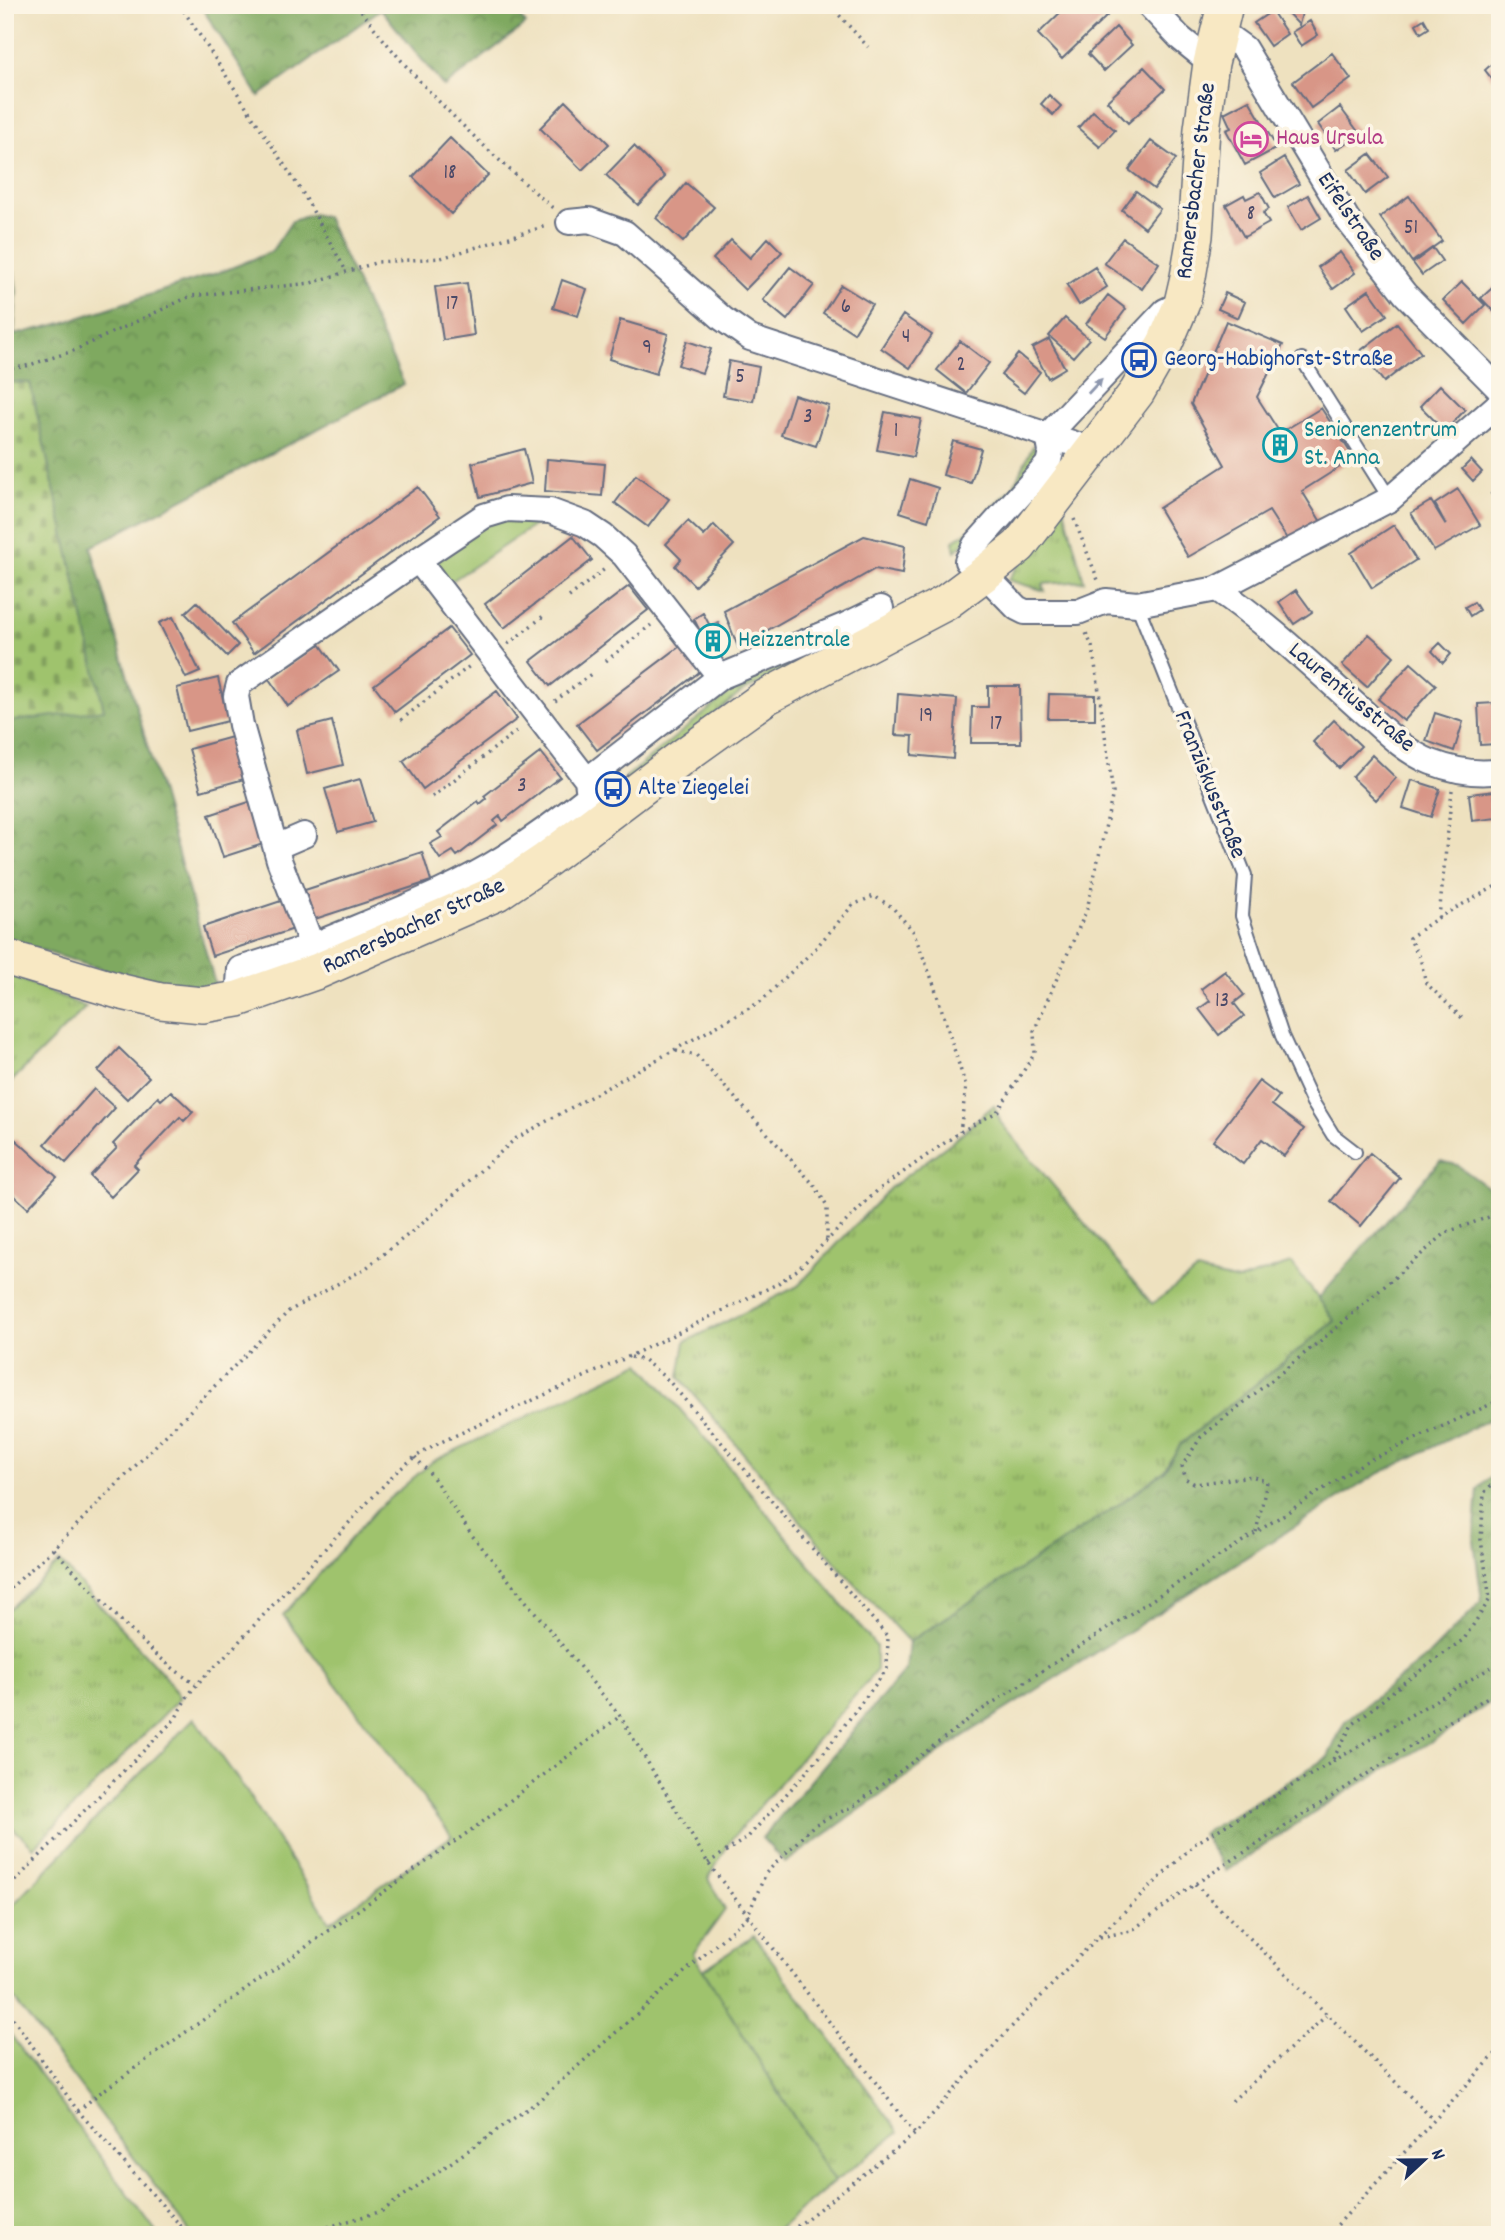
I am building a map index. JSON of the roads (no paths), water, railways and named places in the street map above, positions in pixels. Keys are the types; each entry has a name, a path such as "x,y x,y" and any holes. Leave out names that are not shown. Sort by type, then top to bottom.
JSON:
{"main road":[{"name":"Ramersbacher Straße","path":"5,957 122,992 161,1001 203,1005 239,999 318,971 498,892 546,860 766,697 945,603 976,567 1019,546 1137,392 1165,343 1182,303 1195,236 1202,129 1218,33"}],"street":[{"name":"Eifelstraße","path":"1149,5 1180,38 1218,33 1244,48 1349,222 1405,294 1500,390"},
{"path":"569,222 590,220 625,233 723,320 750,338 1048,435 1077,445 1090,453"},
{"path":"1048,435 1165,311 1182,303"},
{"path":"1048,435 1051,453 1048,464 975,545 976,567 1017,608 1025,612 1078,611 1106,601 1137,604 1217,589 1390,499 1500,403"},
{"path":"312,946 276,847 241,725 236,696 239,684 484,516 507,509 550,511 585,524 603,536 679,613 720,677"},
{"path":"418,560 610,810"},
{"name":"Laurentiusstraße","path":"1217,589 1246,609 1397,741 1429,761 1454,769 1474,772 1500,771"},
{"path":"587,780 720,677 881,608"},
{"path":"239,999 240,969 312,946 435,894 488,867 565,816 589,796 587,780"},
{"path":"276,847 304,835"}],"lane":[{"path":"1302,359 1390,499"},
{"name":"Franziskusstraße","path":"1137,604 1245,875 1242,916 1282,1036 1312,1101 1333,1135 1355,1152"}],"place":[{"name":"Haus Ursula","path":"1251,139"},
{"name":"Georg-Habighorst-Straße","path":"1139,360"},
{"name":"Seniorenzentrum St. Anna","path":"1280,445"},
{"name":"Heizzentrale","path":"713,641"},
{"name":"Alte Ziegelei","path":"613,789"}]}
